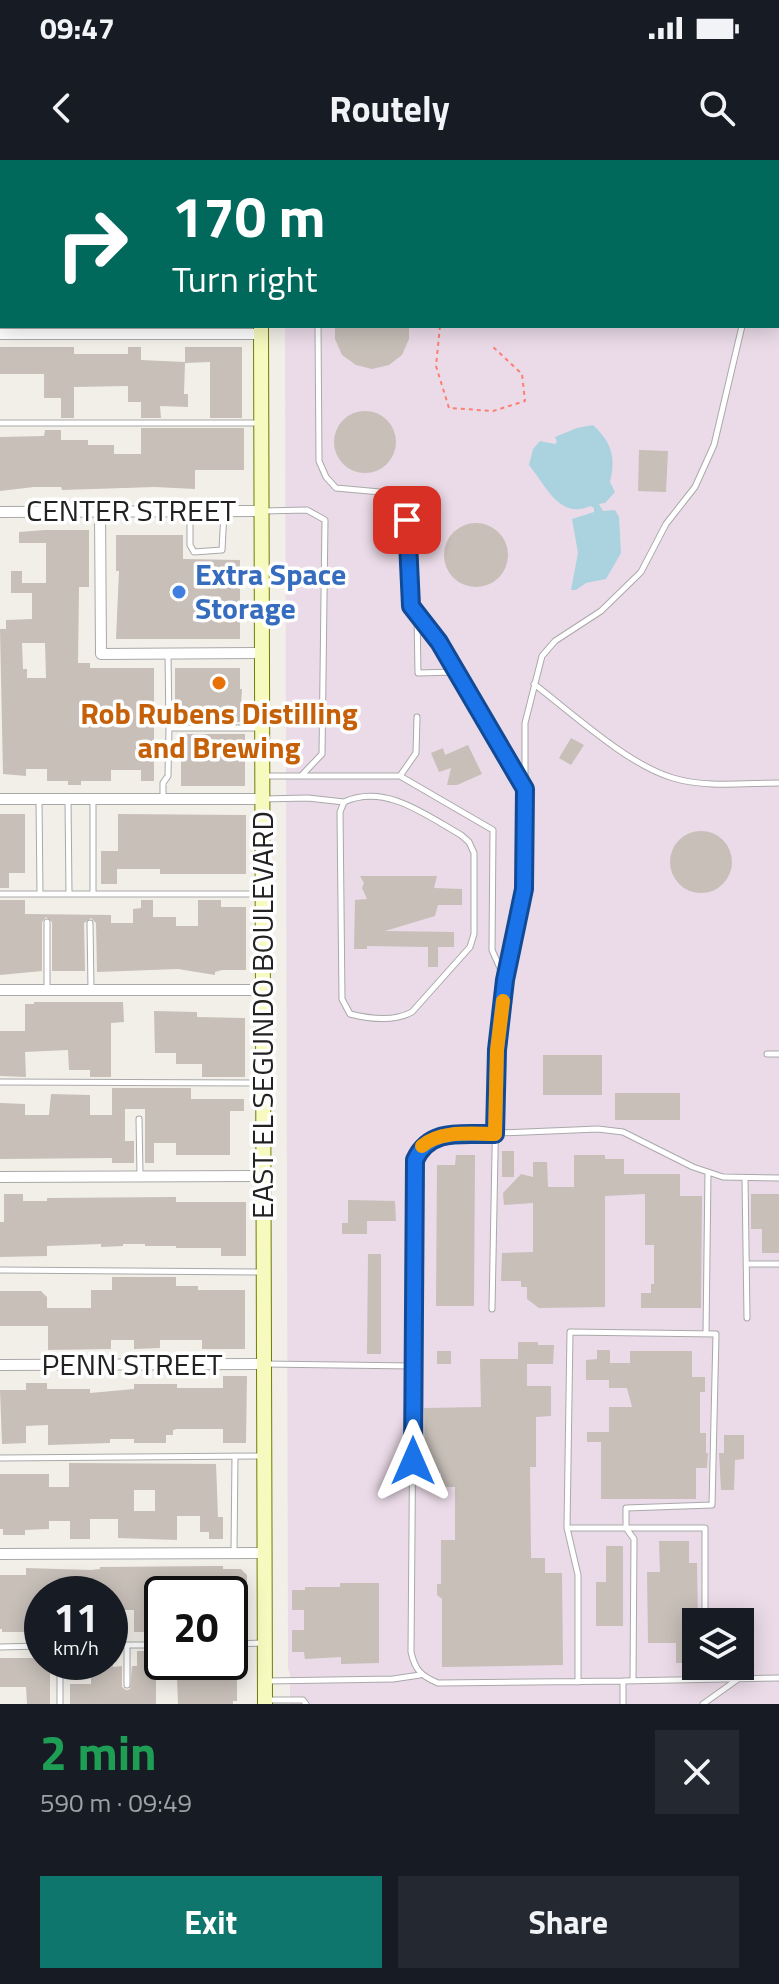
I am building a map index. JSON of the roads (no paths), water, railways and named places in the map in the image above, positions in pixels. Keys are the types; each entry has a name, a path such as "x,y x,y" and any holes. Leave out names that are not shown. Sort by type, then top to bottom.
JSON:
{"main road":[{"name":"EAST EL SEGUNDO BOULEVARD","path":"261,330 265,1702"}],"street":[{"path":"0,334 261,330"},
{"path":"100,511 101,654 262,653"},
{"name":"CENTER STREET","path":"0,512 262,511"},
{"path":"0,799 262,799"},
{"path":"0,990 263,990"},
{"path":"0,1177 263,1176"},
{"name":"PENN STREET","path":"0,1365 264,1364"},
{"path":"0,1554 264,1553"}],"lane":[{"path":"318,328 319,461 326,477 336,488 380,492 392,496 401,506 407,520 411,606 439,642 525,789"},
{"path":"492,1309 497,1050 505,980 524,889 525,723 534,684 542,656 555,641 601,611 641,572 666,524 695,487 714,445 742,328"},
{"path":"0,423 262,423"},
{"path":"262,511 307,510 325,520 322,754 301,776"},
{"path":"190,511 190,548 194,552 222,550 224,511"},
{"path":"417,613 418,673 456,672"},
{"path":"163,799 163,783 168,776 168,653"},
{"path":"534,684 623,751 672,778 693,782 779,783"},
{"path":"400,776 416,753 417,717"},
{"path":"169,728 262,728"},
{"path":"262,776 400,776 493,830 492,950 505,980"},
{"path":"39,799 40,894"},
{"path":"68,799 69,894"},
{"path":"93,799 93,894"},
{"path":"262,799 397,800 469,842 474,853 474,934 470,947 412,1012 402,1018 368,1019 350,1014 342,999 340,812 344,802"},
{"path":"0,894 263,894"},
{"path":"47,922 47,990"},
{"path":"90,923 91,990"},
{"path":"767,1054 779,1054"},
{"path":"0,1082 263,1083"},
{"path":"139,1119 140,1176"},
{"path":"682,1680 438,1683 421,1675 414,1666 411,1652 415,1160 430,1139 450,1135 598,1129 623,1132 693,1167 723,1177 779,1178"},
{"path":"706,1334 708,1172"},
{"path":"745,1178 747,1318"},
{"path":"746,1264 779,1264"},
{"path":"0,1270 264,1272"},
{"path":"578,1682 578,1575 567,1528 570,1332 716,1334 712,1505 626,1508 626,1528 634,1539 633,1681"},
{"path":"264,1364 413,1366"},
{"path":"234,1553 235,1456"},
{"path":"0,1458 264,1456"},
{"path":"567,1528 705,1528 705,1608"},
{"path":"248,1643 264,1643"},
{"path":"0,1647 24,1646"},
{"path":"264,1681 393,1679 421,1675"},
{"path":"754,1679 779,1678"},
{"path":"60,1680 60,1704"},
{"path":"127,1680 127,1685"},
{"path":"703,1704 737,1680"},
{"path":"623,1681 623,1704"},
{"path":"265,1702 303,1700 306,1704"}],"water":[{"path":"593,425 605,438 611,451 613,465 610,482 615,492 605,503 599,504 603,511 615,510 619,517 621,553 606,579 571,590 578,553 572,519 594,512 594,508 562,505 529,465 533,449 540,441 555,444 555,437"}],"place":[{"name":"Extra Space Storage","path":"179,592"},
{"name":"Rob Rubens Distilling and Brewing","path":"219,683"}]}
